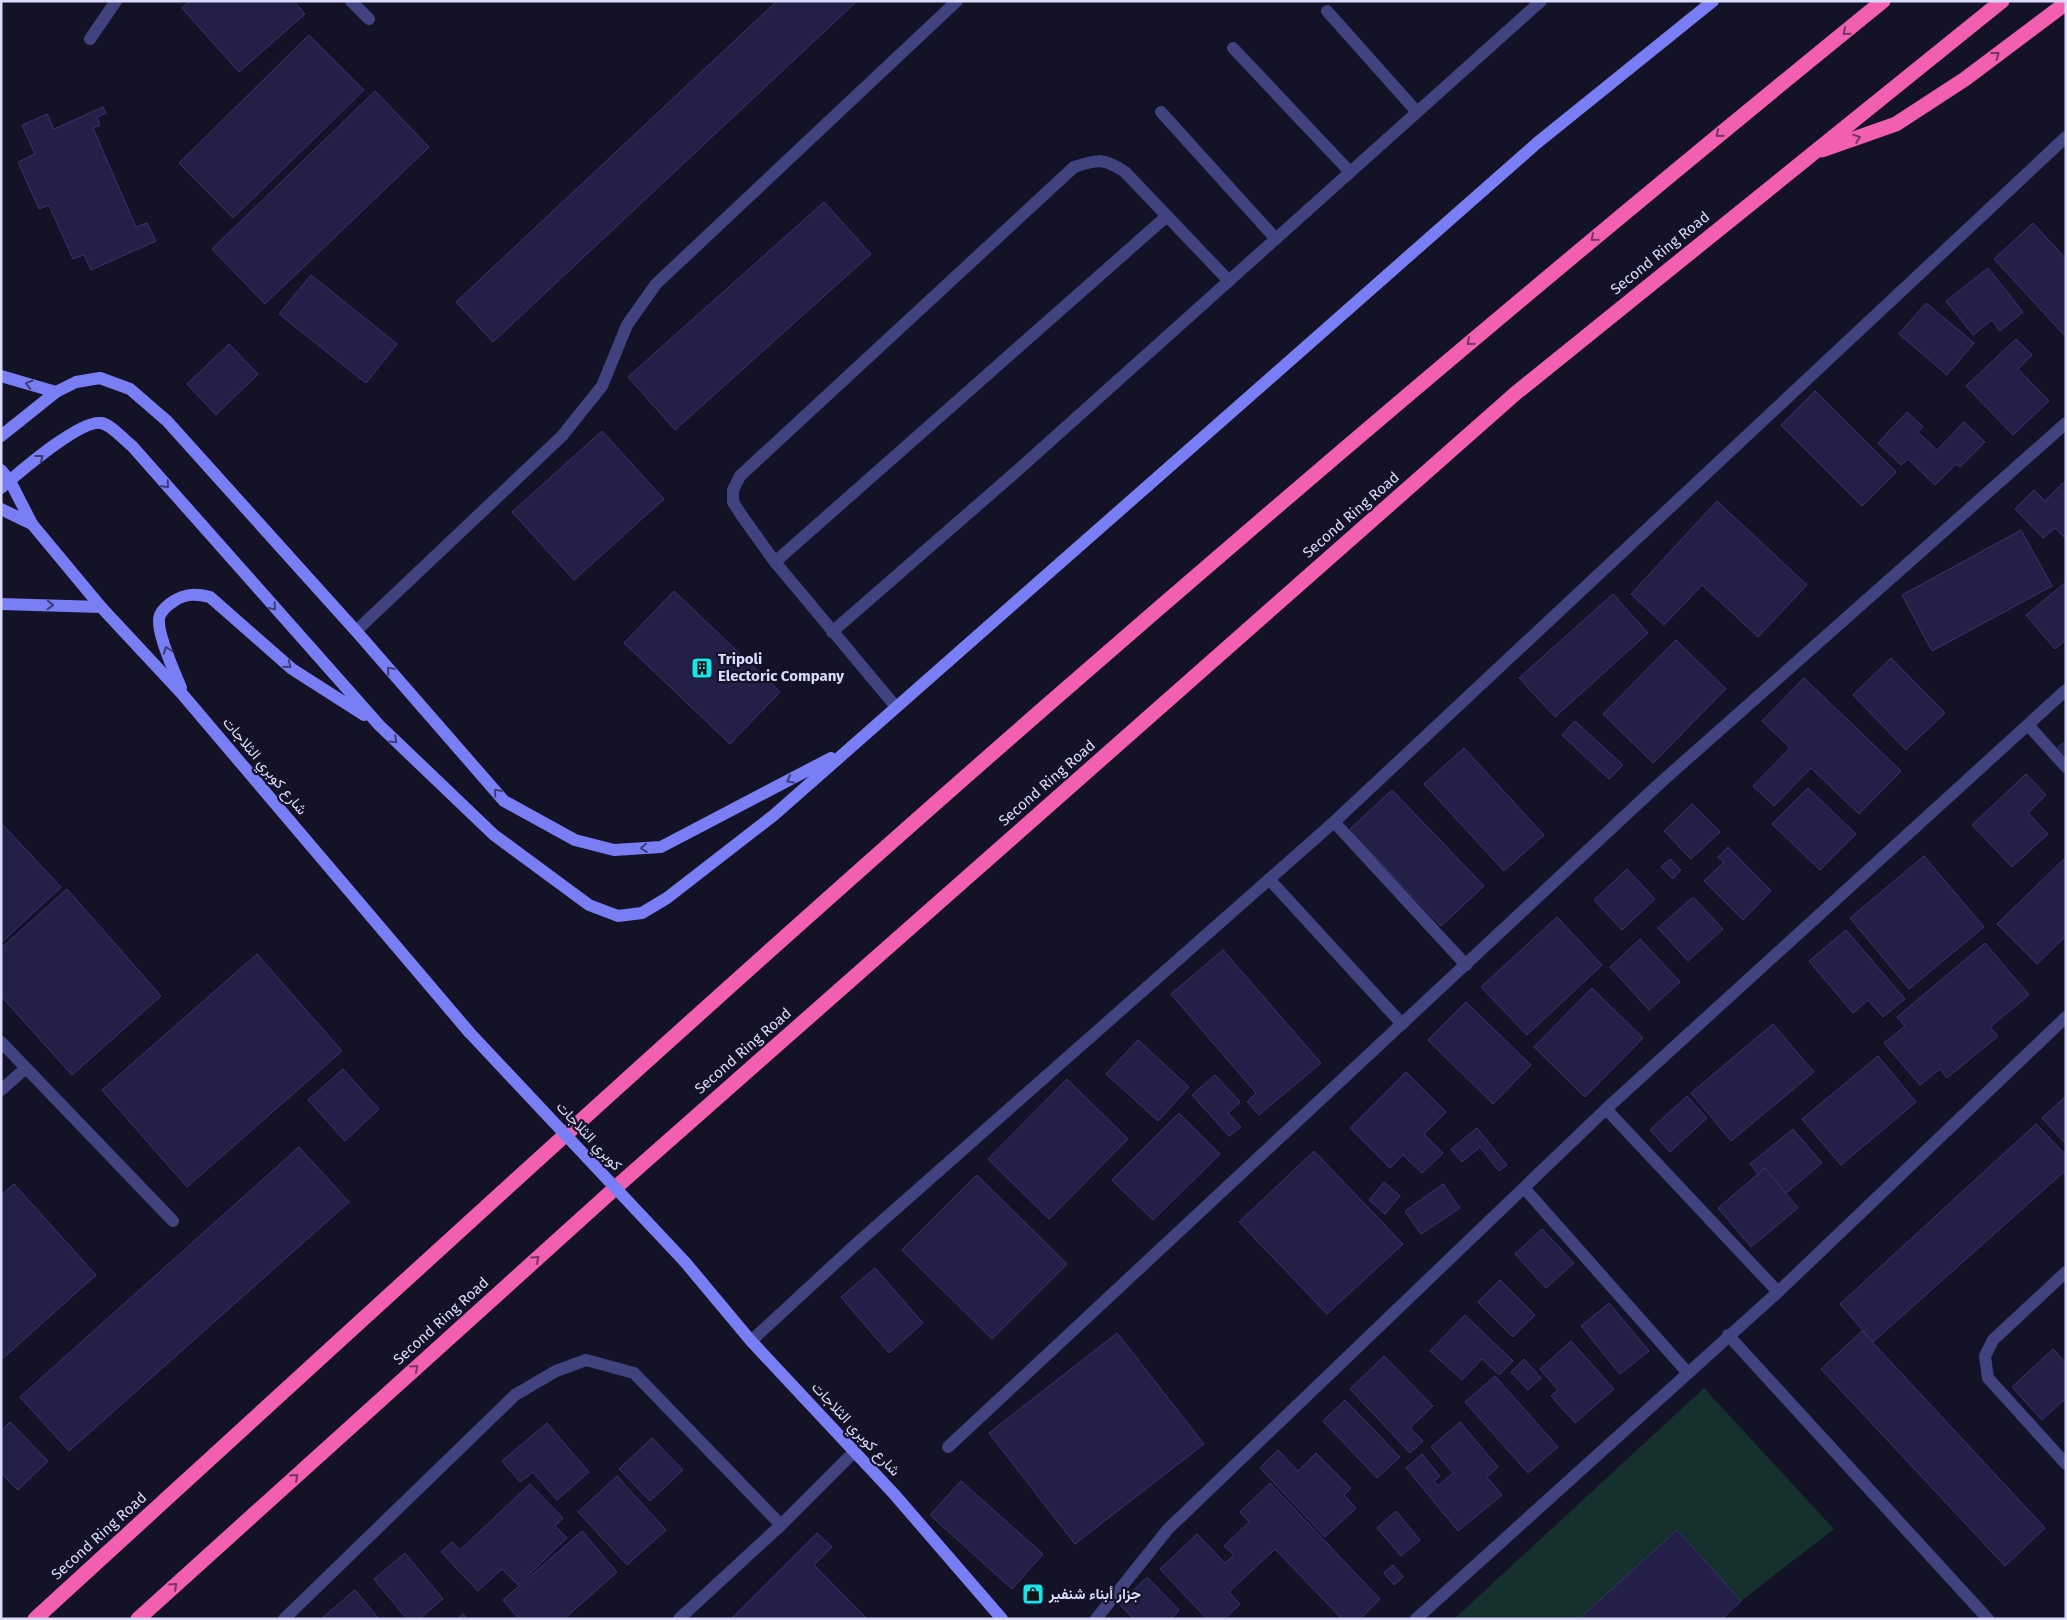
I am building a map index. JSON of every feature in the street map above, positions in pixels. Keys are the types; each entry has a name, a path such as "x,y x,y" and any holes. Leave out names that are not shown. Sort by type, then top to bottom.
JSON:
{"highway":[{"name":"Second Ring Road","path":"35,1619 640,1068 1050,703 1474,338 1883,1"},
{"name":"Second Ring Road","path":"138,1619 623,1181 1516,393 2002,1"},
{"path":"1811,154 1896,124 1965,79 2066,2"}],"street":[{"path":"90,39 116,1"},
{"path":"351,1 369,20"},
{"path":"356,631 562,436 602,386 627,325 656,284 957,1"},
{"path":"832,632 1229,281 1541,1"},
{"path":"6,484 86,424 99,423 107,425 132,446 379,725 494,835 589,905 618,916 642,913 667,898 774,815 1537,143 1713,1"},
{"path":"1327,11 1417,112"},
{"path":"1233,48 1350,172"},
{"path":"1160,112 1276,239"},
{"path":"751,1341 862,1238 1334,822 2066,137"},
{"path":"896,706 775,562 733,502 733,490 740,476 1074,167 1094,160 1110,162 1125,172 1229,281"},
{"path":"775,562 1167,216"},
{"path":"1,376 56,392"},
{"path":"1,436 56,392 76,382 100,378 130,389 167,422 356,631 504,801 576,840 614,850 661,847 759,797 848,748"},
{"path":"948,1447 1659,784 2066,423"},
{"name":"شارع كوبري الثلاجات","path":"1,470 6,484 32,524 102,607 183,695 469,1032"},
{"name":"شارع كوبري الثلاجات","path":"1,509 32,524"},
{"path":"183,695 159,628 160,616 168,604 181,596 197,594 210,597 292,669 379,725"},
{"path":"1,604 102,607"},
{"path":"1096,1619 1168,1529 1606,1109 2066,690"},
{"path":"2028,725 2066,767"},
{"path":"1334,822 1466,965"},
{"path":"1269,879 1402,1024"},
{"path":"1416,1619 1687,1372 1778,1292 2066,1017"},
{"name":"كوبري الثلاجات","path":"469,1032 686,1262"},
{"path":"1,1042 173,1221"},
{"path":"1,1090 26,1068"},
{"path":"1606,1109 1778,1292"},
{"path":"1524,1188 1687,1372"},
{"name":"شارع كوبري الثلاجات","path":"686,1262 751,1341 855,1452 1002,1619"},
{"path":"2066,1272 1993,1340 1984,1356 1988,1378 2066,1464"},
{"path":"1728,1335 1988,1619"},
{"path":"284,1619 515,1395 556,1371 586,1360 634,1373 781,1525"},
{"path":"680,1619 781,1525 855,1452"}],"green space":[{"path":"1704,1388 1834,1529 1741,1601 1677,1530 1579,1619 1454,1619"}],"building":[{"path":"189,1 294,1 305,14 239,72 182,8"},
{"path":"777,1 857,1 493,342 456,302"},
{"path":"309,35 364,90 233,218 179,163"},
{"path":"375,91 429,147 265,304 212,249"},
{"path":"103,107 106,113 97,117 100,125 93,128 136,227 147,223 156,241 91,270 84,255 73,259 49,205 39,209 18,162 35,154 22,125 47,114 54,129"},
{"path":"824,202 871,254 675,430 628,377"},
{"path":"2033,223 2066,259 2066,337 1994,259"},
{"path":"1988,268 2023,312 2000,331 1992,320 1973,335 1946,301"},
{"path":"311,275 397,344 366,383 279,314"},
{"path":"1926,303 1974,343 1947,375 1899,334"},
{"path":"2016,339 2032,355 2018,369 2049,401 2013,435 1966,386"},
{"path":"229,344 258,374 216,415 187,384"},
{"path":"1815,391 1896,472 1862,506 1781,425"},
{"path":"1907,412 1923,427 1918,432 1937,450 1964,422 1985,442 1960,467 1956,464 1935,485 1908,459 1901,465 1878,443"},
{"path":"602,431 664,499 574,580 512,512"},
{"path":"2063,483 2066,486 2066,539 2055,528 2043,538 2015,509 2034,490 2045,501"},
{"path":"1717,501 1807,585 1758,637 1702,585 1664,625 1631,594"},
{"path":"2021,530 2052,586 1932,651 1902,595"},
{"path":"2066,582 2066,640 2055,649 2026,615"},
{"name":"Tripoli Electoric Company","path":"674,591 780,692 730,744 624,643"},
{"path":"1613,594 1648,633 1555,717 1519,678"},
{"path":"1676,640 1726,689 1653,763 1603,714"},
{"path":"1891,658 1945,713 1906,750 1853,695"},
{"path":"1804,678 1901,771 1859,814 1811,768 1774,806 1753,786 1790,748 1762,721"},
{"path":"1575,721 1623,765 1609,779 1562,735"},
{"path":"2066,741 2066,756 2058,747"},
{"path":"1464,748 1544,835 1504,871 1424,784"},
{"path":"2026,774 2046,795 2028,813 2048,834 2012,867 1972,825"},
{"path":"1808,788 1856,834 1820,870 1772,824"},
{"path":"1392,790 1484,886 1441,926 1349,830"},
{"path":"1692,804 1720,832 1691,859 1664,831"},
{"path":"1,823 61,887 1,943"},
{"path":"1728,847 1771,891 1743,920 1704,881 1724,862 1718,857"},
{"path":"1924,856 1984,927 1909,989 1850,918"},
{"path":"2066,857 2066,936 2037,964 1997,924"},
{"path":"1670,859 1681,870 1673,879 1661,867"},
{"path":"1627,869 1655,899 1622,930 1594,900"},
{"path":"67,889 161,996 72,1075 1,996 1,948"},
{"path":"1693,897 1723,929 1688,961 1658,928"},
{"path":"1557,917 1602,965 1527,1035 1481,987"},
{"path":"1846,930 1905,999 1883,1017 1868,1000 1853,1013 1809,961"},
{"path":"1640,939 1680,982 1649,1010 1610,967"},
{"path":"1985,943 2029,995 1990,1027 1998,1036 1947,1078 1940,1069 1920,1085 1884,1043 1905,1026 1897,1017"},
{"path":"1223,950 1321,1063 1259,1115 1247,1102 1256,1093 1171,994"},
{"path":"257,954 342,1051 187,1187 102,1090"},
{"path":"1592,988 1643,1038 1585,1097 1534,1047"},
{"path":"1466,1002 1531,1065 1493,1104 1428,1040"},
{"path":"1773,1024 1814,1072 1731,1141 1691,1093"},
{"path":"1138,1040 1189,1087 1158,1121 1106,1074"},
{"path":"1878,1056 1916,1102 1841,1165 1802,1119"},
{"path":"343,1069 379,1109 345,1141 308,1100"},
{"path":"1406,1072 1446,1112 1424,1134 1443,1153 1422,1173 1403,1155 1390,1168 1350,1128"},
{"path":"1215,1075 1240,1102 1228,1113 1241,1127 1229,1136 1192,1095"},
{"path":"1067,1079 1128,1139 1049,1219 988,1159"},
{"path":"1687,1096 1707,1118 1670,1152 1650,1130"},
{"path":"2066,1096 2066,1144 2042,1118"},
{"path":"1179,1113 1220,1154 1153,1220 1112,1180"},
{"path":"2036,1124 2066,1155 2066,1170 1873,1342 1840,1304"},
{"path":"1477,1128 1507,1165 1499,1171 1480,1147 1462,1162 1451,1149"},
{"path":"1793,1129 1822,1163 1779,1199 1750,1164"},
{"path":"299,1147 349,1202 69,1451 20,1397"},
{"path":"1314,1151 1403,1244 1327,1314 1239,1222"},
{"path":"1765,1168 1798,1208 1751,1247 1718,1208"},
{"path":"977,1175 1067,1264 992,1339 902,1250"},
{"path":"1384,1182 1400,1196 1385,1214 1369,1200"},
{"path":"14,1184 96,1275 1,1360 1,1195"},
{"path":"1443,1184 1460,1208 1421,1234 1405,1211"},
{"path":"1542,1229 1574,1263 1546,1288 1515,1254"},
{"path":"875,1268 923,1323 889,1353 841,1297"},
{"path":"1500,1280 1535,1315 1513,1337 1478,1302"},
{"path":"1609,1303 1649,1351 1620,1374 1581,1326"},
{"path":"1465,1315 1513,1361 1499,1375 1482,1359 1462,1380 1430,1351"},
{"path":"1862,1331 2045,1528 2005,1566 1821,1369"},
{"path":"1117,1333 1204,1444 1075,1544 989,1433"},
{"path":"1571,1341 1614,1389 1575,1423 1551,1396 1558,1390 1540,1369"},
{"path":"2053,1349 2066,1363 2066,1398 2042,1420 2012,1387"},
{"path":"1384,1356 1433,1406 1410,1428 1423,1441 1410,1453 1350,1389"},
{"path":"1524,1359 1541,1378 1528,1390 1511,1372"},
{"path":"1495,1376 1558,1447 1528,1473 1465,1402"},
{"path":"1345,1400 1400,1457 1377,1478 1323,1421"},
{"path":"10,1422 48,1461 18,1490 1,1473 1,1431"},
{"path":"1460,1422 1498,1467 1487,1477 1502,1495 1458,1531 1406,1468 1422,1454 1440,1476 1434,1481 1438,1486 1453,1473 1431,1447"},
{"path":"547,1423 589,1472 557,1500 533,1472 520,1482 502,1461"},
{"path":"652,1438 683,1470 650,1501 619,1469"},
{"path":"1278,1450 1298,1471 1316,1453 1351,1488 1344,1495 1356,1508 1325,1537 1260,1468"},
{"path":"617,1476 666,1530 627,1565 578,1512"},
{"path":"961,1481 1043,1554 1012,1589 930,1515"},
{"path":"1270,1483 1380,1599 1360,1619 1342,1619 1275,1549 1229,1592 1240,1604 1224,1619 1207,1619 1160,1569 1197,1534 1225,1563 1234,1555 1224,1546 1249,1522 1240,1512"},
{"path":"530,1484 563,1518 555,1526 567,1538 518,1585 502,1569 478,1591 441,1552 452,1542 460,1550"},
{"path":"1396,1511 1420,1540 1401,1556 1377,1528"},
{"path":"1677,1530 1741,1601 1722,1619 1579,1619"},
{"path":"582,1531 617,1572 564,1619 519,1619 503,1600"},
{"path":"817,1533 832,1547 814,1565 867,1619 731,1619"},
{"path":"405,1553 443,1599 419,1619 407,1619 374,1579"},
{"path":"1393,1565 1403,1577 1394,1585 1384,1573"},
{"path":"1147,1577 1179,1610 1171,1619 1134,1619 1119,1604"},
{"path":"355,1590 379,1619 321,1619"},
{"path":"463,1614 468,1619 458,1619"}],"place":[{"name":"Tripoli Electoric Company","path":"702,668"},
{"name":"جزار أبناء شنفير","path":"1033,1594"}]}
